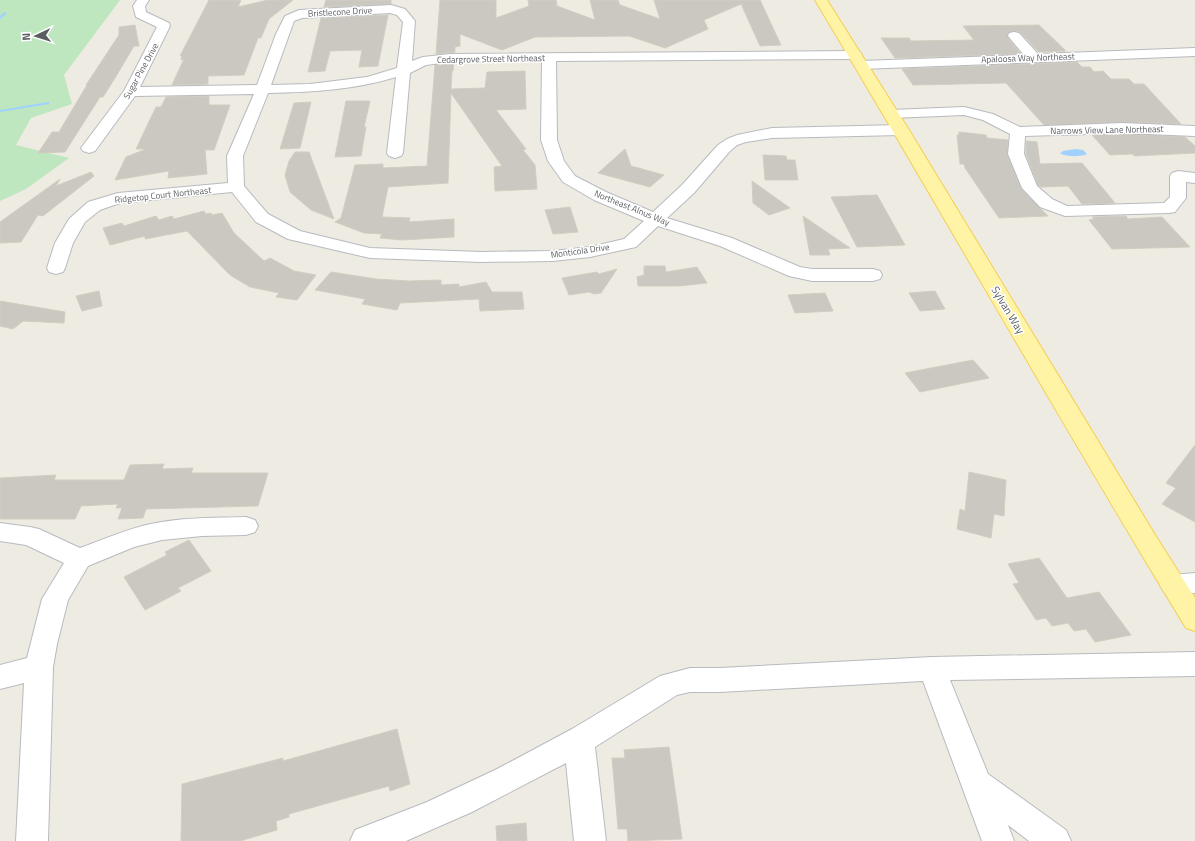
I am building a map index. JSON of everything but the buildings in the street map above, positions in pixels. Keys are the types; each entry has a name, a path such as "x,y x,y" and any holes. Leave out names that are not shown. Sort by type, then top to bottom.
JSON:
{"main road":[{"name":"Sylvan Way","path":"821,0 1184,584 1195,620"}],"street":[{"name":"Sugar Pine Drive","path":"89,148 131,92 164,26 140,14 139,6 143,0"},
{"name":"Bristlecone Drive","path":"236,187 235,156 289,19 299,14 391,9 401,12 409,21 395,153"},
{"path":"1014,36 1033,57"},
{"path":"531,58 533,50 541,46 622,44 633,47 636,50 638,57"},
{"name":"Apaloosa Way Northeast","path":"858,60 1195,52"},
{"name":"Cedargrove Street Northeast","path":"131,92 310,88 368,81 405,70 423,61 450,58 638,57 858,60"},
{"name":"Northeast Alnus Way","path":"549,58 549,140 556,161 569,179 600,196 656,220 726,242 796,272 812,275 873,275"},
{"name":"Narrows View Lane Northeast","path":"891,114 964,111 988,117 1018,132 1122,128 1195,131"},
{"name":"Monticola Drive","path":"236,187 262,218 294,235 370,253 481,258 553,256 590,252 630,243 688,189 724,148 732,142 742,138 756,134 772,133 901,130"},
{"path":"1018,132 1016,154 1030,188 1046,203 1065,211 1169,208 1178,198 1178,176 1195,178"},
{"name":"Ridgetop Court Northeast","path":"56,268 64,243 78,219 94,206 118,198 236,187"},
{"path":"32,841 39,667 43,644 55,599 79,559 129,539 150,533 202,527 246,526"},
{"path":"0,532 30,536 79,559"},
{"path":"366,841 404,828 476,795 554,755 670,685 690,680 720,680 932,669 1195,664"},
{"path":"0,677 39,667"},
{"path":"932,669 998,841"},
{"path":"579,740 590,841"},
{"path":"975,783 1055,841"}],"green space":[{"path":"0,0 120,0 64,75 72,104 31,118 16,145 69,158 26,189 0,201"}],"water":[{"path":"1075,149 1083,150 1087,154 1073,156 1060,153 1063,151"}],"waterway":[{"path":"0,18 5,13"},
{"path":"0,111 48,103"}]}
